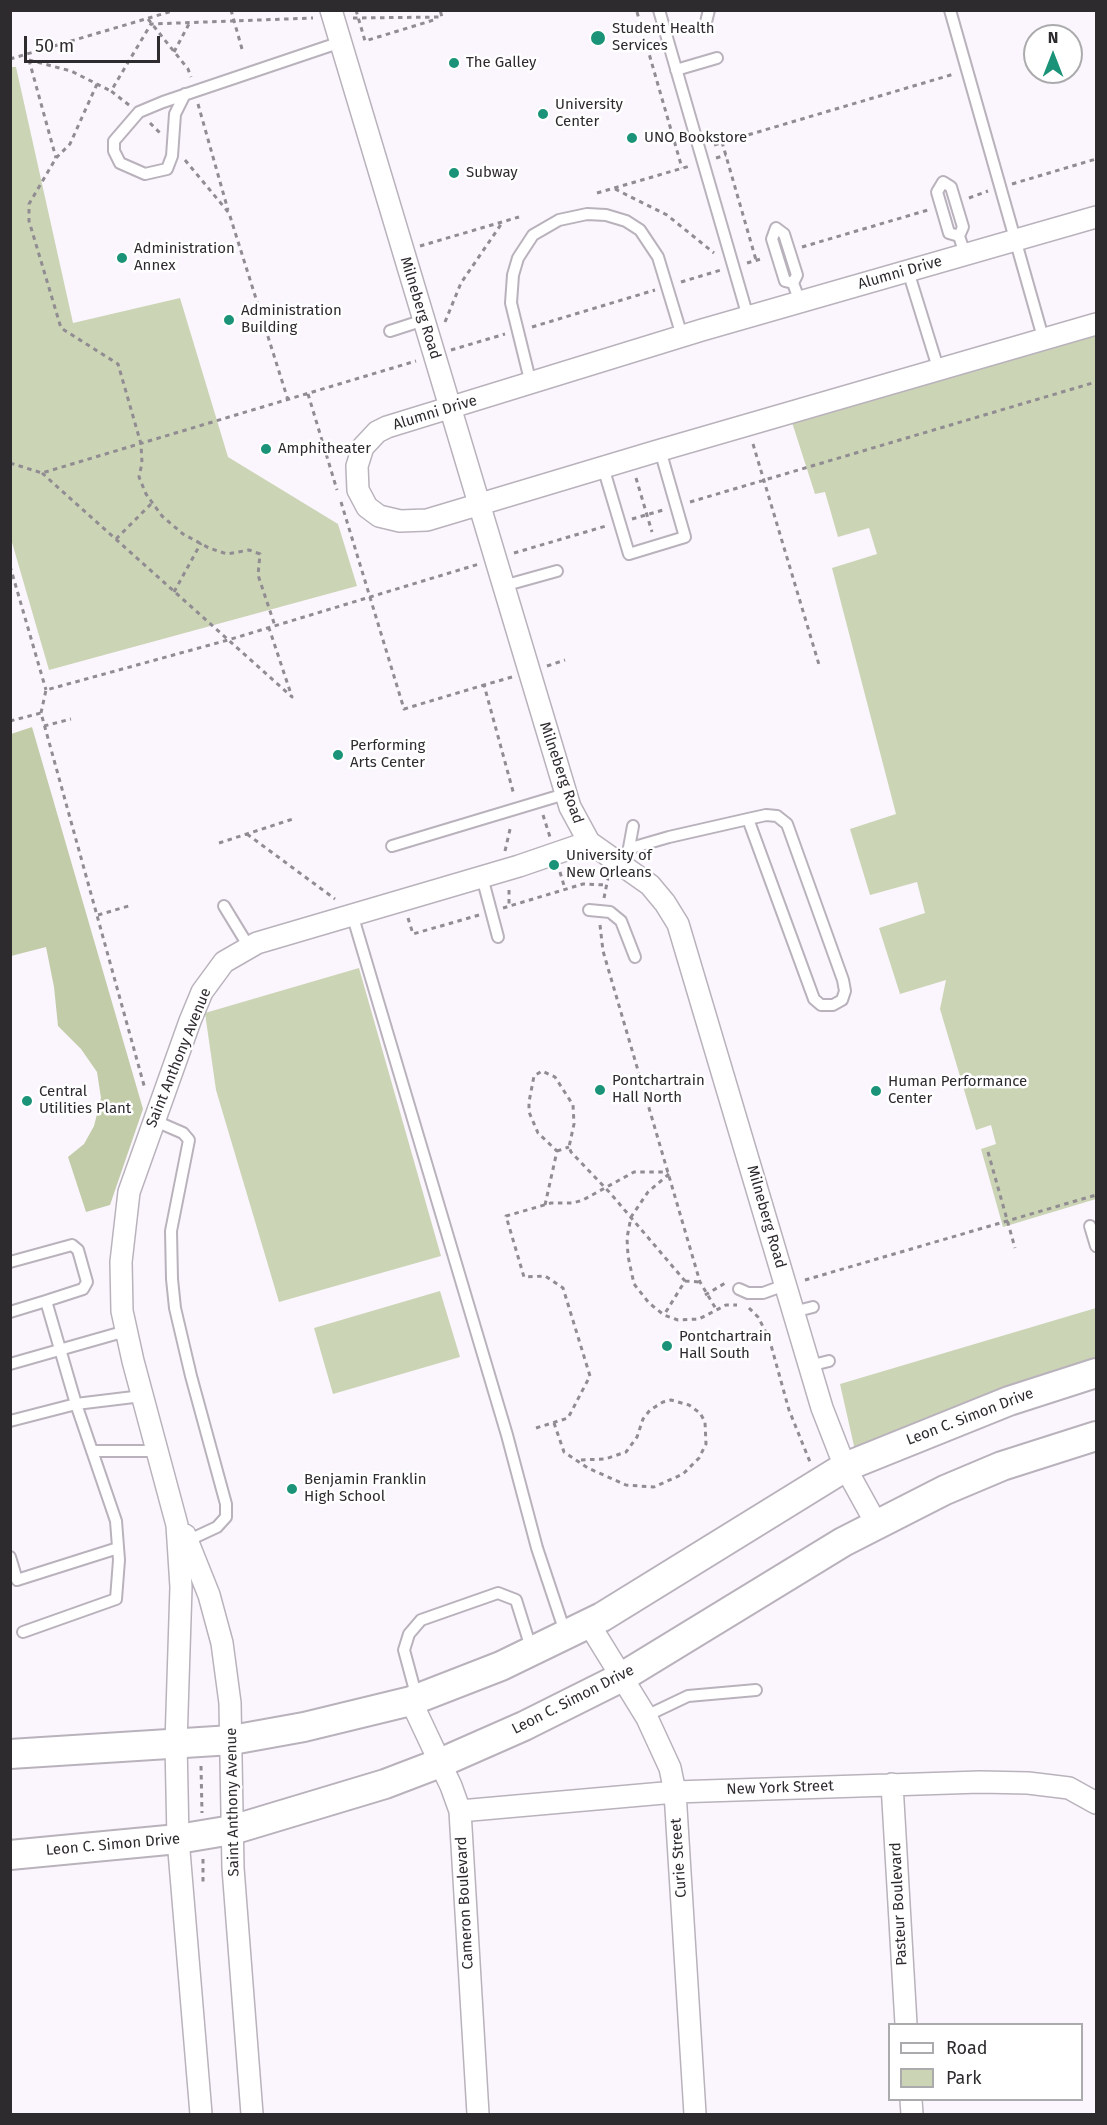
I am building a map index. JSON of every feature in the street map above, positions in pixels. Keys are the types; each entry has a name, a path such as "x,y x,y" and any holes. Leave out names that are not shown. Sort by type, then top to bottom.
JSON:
{"main road":[{"name":"Leon C. Simon Drive","path":"10,1754 232,1740 304,1727 414,1700 533,1651 577,1629 845,1467 1009,1401 1096,1373"},
{"name":"Leon C. Simon Drive","path":"10,1855 191,1837 232,1830 385,1784 440,1763 524,1726 622,1677 843,1542 945,1490 1002,1466 1096,1436"}],"street":[{"name":"Milneberg Road","path":"333,14 566,794 589,842 622,858 658,894 678,924 795,1282 819,1363 845,1467 876,1525"},
{"name":"Alumni Drive","path":"1096,217 1015,240 962,245 908,271 797,293 748,317 376,432 363,447 359,456 358,490 367,507 379,516 400,521 427,520 1096,324"},
{"name":"Saint Anthony Avenue","path":"201,2115 188,1743 177,1525 126,1331 120,1286 122,1237 129,1192 153,1120 202,992 224,962 249,947 352,914 383,911 589,842"},
{"name":"Saint Anthony Avenue","path":"171,1497 209,1595 222,1643 232,1740 232,1830 252,2115"},
{"name":"Curie Street","path":"577,1629 622,1677 646,1716 667,1759 675,1792 695,2115"},
{"name":"Cameron Boulevard","path":"414,1700 460,1811 478,2115"},
{"name":"New York Street","path":"460,1811 675,1792 980,1782 1069,1788 1096,1803"},
{"name":"Pasteur Boulevard","path":"891,1784 906,2023"}],"lane":[{"path":"659,10 748,317"},
{"path":"950,10 1044,340"},
{"path":"190,93 175,114 170,165 159,172 145,174 120,163 114,151 114,141 139,112 190,93 341,42"},
{"path":"676,70 717,58"},
{"path":"943,182 951,187 963,226 962,245 949,233 937,192 943,182"},
{"path":"531,384 517,331 510,289 518,258 533,235 559,220 586,214 606,215 626,221 640,231 651,243 668,286 682,336"},
{"path":"782,252 796,275 797,293"},
{"path":"908,271 939,370"},
{"path":"390,331 424,320"},
{"path":"603,467 629,554 656,546 685,537 660,450"},
{"path":"503,585 556,571"},
{"path":"392,846 566,794"},
{"path":"622,858 748,819 766,815 777,816 787,824 843,980 845,991 842,1000 833,1005 821,1005 814,999 748,819"},
{"path":"622,858 633,826"},
{"path":"482,877 498,937"},
{"path":"224,906 249,947"},
{"path":"589,910 602,911 621,921 635,957"},
{"path":"352,914 507,1435 537,1548 577,1629"},
{"path":"153,1120 183,1133 189,1140 171,1232 172,1279 175,1308 191,1376 226,1504 226,1517 217,1527 187,1541"},
{"path":"1090,1226 1096,1246"},
{"path":"10,1262 72,1245 78,1250 87,1282 83,1289 10,1312"},
{"path":"739,1289 748,1293 763,1293 795,1282"},
{"path":"23,1632 116,1599 118,1548 116,1521 75,1404 46,1301"},
{"path":"10,1364 126,1331"},
{"path":"10,1421 75,1404 142,1396"},
{"path":"92,1451 158,1451"},
{"path":"10,1557 17,1580 118,1548"},
{"path":"414,1700 404,1650 409,1634 421,1620 498,1593 516,1600 533,1651"},
{"path":"646,1716 688,1696 756,1690"}],"path":[{"path":"10,59 176,10"},
{"path":"231,10 242,49"},
{"path":"356,10 365,42 442,17"},
{"path":"440,10 442,17"},
{"path":"637,12 682,168"},
{"path":"150,24 333,14 358,18 442,17"},
{"path":"148,19 188,69 190,93 288,400"},
{"path":"174,52 190,22"},
{"path":"111,91 150,24"},
{"path":"27,54 56,158"},
{"path":"29,60 70,71 111,91 139,112 173,146 229,213"},
{"path":"710,146 954,74"},
{"path":"97,84 70,144 56,158 29,204 29,220 61,328 118,364 141,444 142,463 139,477 152,503 183,534 201,543 227,554 249,550 260,554 258,575 275,626"},
{"path":"722,142 756,260"},
{"path":"597,193 726,156"},
{"path":"955,202 1096,159"},
{"path":"615,189 667,215 733,267"},
{"path":"42,473 941,206"},
{"path":"403,251 519,217"},
{"path":"434,355 461,283 502,223"},
{"path":"46,690 269,628 1096,382"},
{"path":"748,425 820,668"},
{"path":"630,459 656,546"},
{"path":"10,463 42,473 292,697 269,628"},
{"path":"116,539 152,503"},
{"path":"174,592 201,543"},
{"path":"10,566 46,690 40,713 98,915 153,1120"},
{"path":"370,598 404,709 565,660"},
{"path":"484,685 516,804"},
{"path":"10,722 40,713"},
{"path":"44,726 71,718"},
{"path":"219,843 296,818"},
{"path":"622,858 606,885 599,933 700,1282 705,1295 716,1309"},
{"path":"98,915 132,904"},
{"path":"557,1151 538,1133 529,1112 531,1083 538,1073 549,1073 555,1077 573,1105 574,1124 569,1147"},
{"path":"569,1147 685,1281 700,1282"},
{"path":"557,1151 569,1147"},
{"path":"545,1205 557,1151"},
{"path":"988,1152 1016,1248"},
{"path":"536,1428 568,1418 590,1376 563,1288 546,1276 524,1276 506,1216 545,1205 573,1203 634,1172 668,1173"},
{"path":"668,1173 648,1192 631,1217 627,1246 634,1284 644,1299 664,1315 688,1321 705,1316 726,1305 742,1306 753,1312 763,1325 772,1346 789,1410 812,1466"},
{"path":"795,1282 1096,1194"},
{"path":"664,1315 685,1281"},
{"path":"705,1295 730,1281"},
{"path":"554,1423 564,1452 596,1472 626,1485 662,1485 688,1470 699,1458 706,1444 705,1422 700,1413 689,1405 671,1400 663,1402 651,1410 631,1446 620,1456 578,1460"},
{"path":"188,1743 191,1837 203,1890"}],"green space":[{"path":"11,67 16,67 73,323 180,298 228,457 338,524 357,586 49,670 11,539"},
{"path":"1096,324 1096,1199 1003,1227 981,1149 996,1144 991,1125 976,1130 940,1009 946,980 900,994 879,928 925,913 917,882 870,895 850,829 896,814 832,568 877,554 869,528 838,537 825,492 815,494 789,413"},
{"path":"32,727 143,1109 110,1205 86,1212 68,1157 84,1144 94,1126 101,1098 97,1072 81,1049 58,1026 54,987 46,947 11,956 11,734"},
{"path":"359,968 441,1256 279,1302 216,1090 205,1013"},
{"path":"440,1291 460,1357 333,1394 314,1328"},
{"path":"1096,1308 1096,1373 862,1460 854,1446 840,1384"}],"place":[{"name":"Student Health Services","path":"598,38"},
{"name":"The Galley","path":"454,63"},
{"name":"University Center","path":"543,114"},
{"name":"UNO Bookstore","path":"632,138"},
{"name":"Subway","path":"454,173"},
{"name":"Administration Annex","path":"122,258"},
{"name":"Administration Building","path":"229,320"},
{"name":"Amphitheater","path":"266,449"},
{"name":"Performing Arts Center","path":"338,755"},
{"name":"University of New Orleans","path":"554,865"},
{"name":"Pontchartrain Hall North","path":"600,1090"},
{"name":"Human Performance Center","path":"876,1091"},
{"name":"Central Utilities Plant","path":"27,1101"},
{"name":"Pontchartrain Hall South","path":"667,1346"},
{"name":"Benjamin Franklin High School","path":"292,1489"}]}
